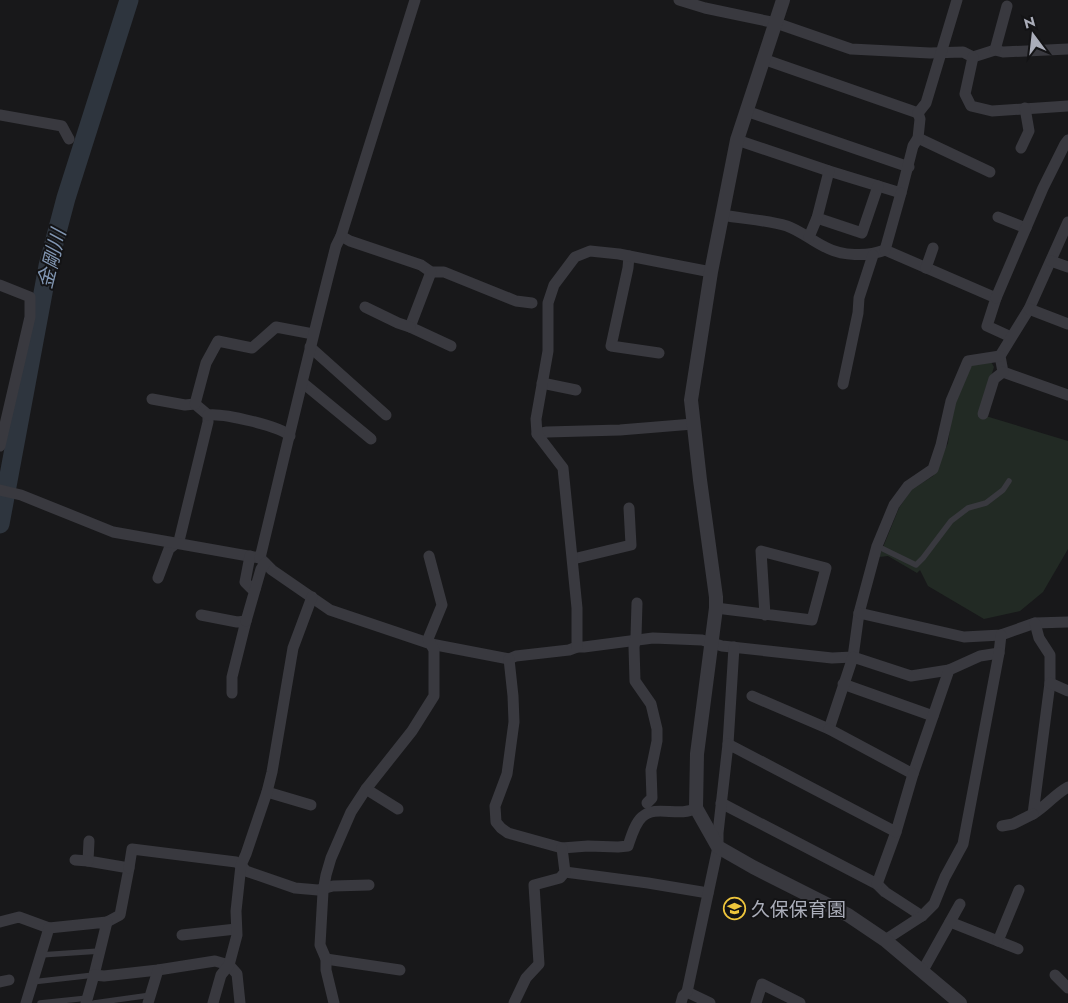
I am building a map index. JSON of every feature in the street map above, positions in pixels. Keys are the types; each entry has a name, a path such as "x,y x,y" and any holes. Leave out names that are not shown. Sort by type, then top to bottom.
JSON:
{"street":[{"path":"255,588 251,588 245,582 258,559 336,246 341,236 415,0"},
{"path":"679,0 705,8 776,23 851,49 941,53 963,52 973,57 995,50 1003,52 1068,48"},
{"path":"783,0 737,140 722,215 691,400 716,597 712,643 697,754 696,808 718,847 848,916 885,940 960,1003"},
{"path":"918,113 926,103 957,0"},
{"path":"995,50 1007,6"},
{"path":"973,57 965,94 971,106 992,111 1068,106"},
{"path":"763,59 918,113"},
{"path":"1021,148 1029,131 1026,108"},
{"path":"746,110 909,167"},
{"path":"885,250 909,167 913,146 918,138 920,119 918,113"},
{"path":"0,115 62,126 69,139"},
{"path":"918,138 990,172"},
{"path":"737,140 901,193"},
{"path":"1011,337 987,326 996,298 1026,228 1060,153 1068,140"},
{"path":"809,237 817,218 829,171"},
{"path":"817,218 862,233 878,186"},
{"path":"722,215 788,226 825,248 842,254 873,255 885,250 996,298"},
{"path":"998,217 1026,228"},
{"path":"1003,372 1000,356 1029,309 1068,222"},
{"path":"341,236 350,241 421,265 431,272 444,272 516,301 532,303"},
{"path":"926,268 934,248"},
{"path":"577,646 577,608 563,468 537,434 536,420 548,351 548,303 554,285 575,257 590,251 629,256 712,272"},
{"path":"843,384 858,313 859,298 873,255"},
{"path":"629,256 611,346 658,353"},
{"path":"1051,261 1068,267"},
{"path":"410,327 431,272"},
{"path":"0,285 30,297 30,317 0,446"},
{"path":"365,307 451,346"},
{"path":"1029,309 1068,324"},
{"path":"195,404 206,363 218,341 252,348 276,327 313,334"},
{"path":"310,347 386,415"},
{"path":"829,729 853,657 859,613 877,546 894,505 908,486 933,469 941,445 951,401 968,362 1000,356"},
{"path":"1003,372 1068,395"},
{"path":"983,414 994,379 1003,372"},
{"path":"303,383 371,439"},
{"path":"542,383 576,390"},
{"path":"152,399 185,405 195,404 208,415 215,414 250,421 286,432 290,436"},
{"path":"158,578 169,549 179,541 208,422 208,415"},
{"path":"537,434 693,424"},
{"path":"0,490 21,495 113,532 258,559 330,610 431,644 509,659 516,656 568,650 577,646 584,647 653,638 702,640 734,648 832,658 853,657 911,676 948,670 980,656 999,653"},
{"path":"573,559 631,545 629,508"},
{"path":"716,608 765,615 812,620 826,568 761,550 765,615"},
{"path":"334,1003 326,970 326,958 320,945 326,875 331,858 351,812 366,789 396,754 434,696 434,650 428,639 442,605 429,556"},
{"path":"232,693 232,677 261,569 258,559"},
{"path":"213,1003 221,975 229,964 236,929 236,902 241,865 267,792 272,772 293,648 312,597"},
{"path":"509,659 514,722 507,774 495,806 496,822 508,833 562,848 628,846 652,798 651,770 657,741 657,729 651,704 635,681 634,647 636,640 637,603"},
{"path":"859,613 964,638 1000,635 1035,623 1068,622"},
{"path":"200,615 246,622"},
{"path":"1033,814 1050,683 1050,656 1039,638 1035,623"},
{"path":"885,940 922,916 934,904 945,877 963,844 999,653 1000,635"},
{"path":"682,1003 683,996 687,992 718,847 728,744 734,648"},
{"path":"877,884 896,832 913,774 948,670"},
{"path":"1050,683 1068,691"},
{"path":"843,684 933,716"},
{"path":"752,696 829,729 913,774"},
{"path":"728,744 896,832"},
{"path":"1002,826 1013,824 1033,814 1068,787"},
{"path":"366,789 398,810"},
{"path":"267,792 311,804"},
{"path":"634,802 649,807 688,812 696,808"},
{"path":"721,803 877,884 885,892 922,916"},
{"path":"88,861 90,840"},
{"path":"514,1003 526,978 540,964 534,885 560,878 565,872 562,848"},
{"path":"0,922 19,917 49,928 107,922 120,915 132,849 236,862 246,871 294,888 368,885"},
{"path":"74,860 129,868"},
{"path":"565,872 708,893"},
{"path":"646,895 648,883"},
{"path":"998,941 1019,890"},
{"path":"922,972 960,904"},
{"path":"89,1001 107,922"},
{"path":"950,922 1018,949"},
{"path":"0,930 18,925 22,926"},
{"path":"26,1003 49,928"},
{"path":"182,935 236,929"},
{"path":"326,958 400,970"},
{"path":"94,975 104,976 158,970 216,961 229,964 236,974 240,1003"},
{"path":"149,999 158,970"},
{"path":"1055,975 1068,988"},
{"path":"756,1003 762,984 800,1003"},
{"path":"687,992 710,1003"}],"lane":[{"path":"877,546 916,565 951,521 968,508 986,503 1003,490 1008,481"},
{"path":"40,955 100,951"},
{"path":"32,982 94,975"},
{"path":"40,1003 149,999"}],"shaded area":[{"path":"990,360 994,367 979,414 1068,441 1068,549 1043,592 1020,611 984,619 928,586 920,570 917,573 888,556 879,557 899,508 911,490 933,476 948,443 952,414 971,365"}],"waterway":[{"name":"金剛川","path":"0,524 48,266 66,198 129,0"}],"place":[{"name":"久保保育園","path":"735,909"}]}
